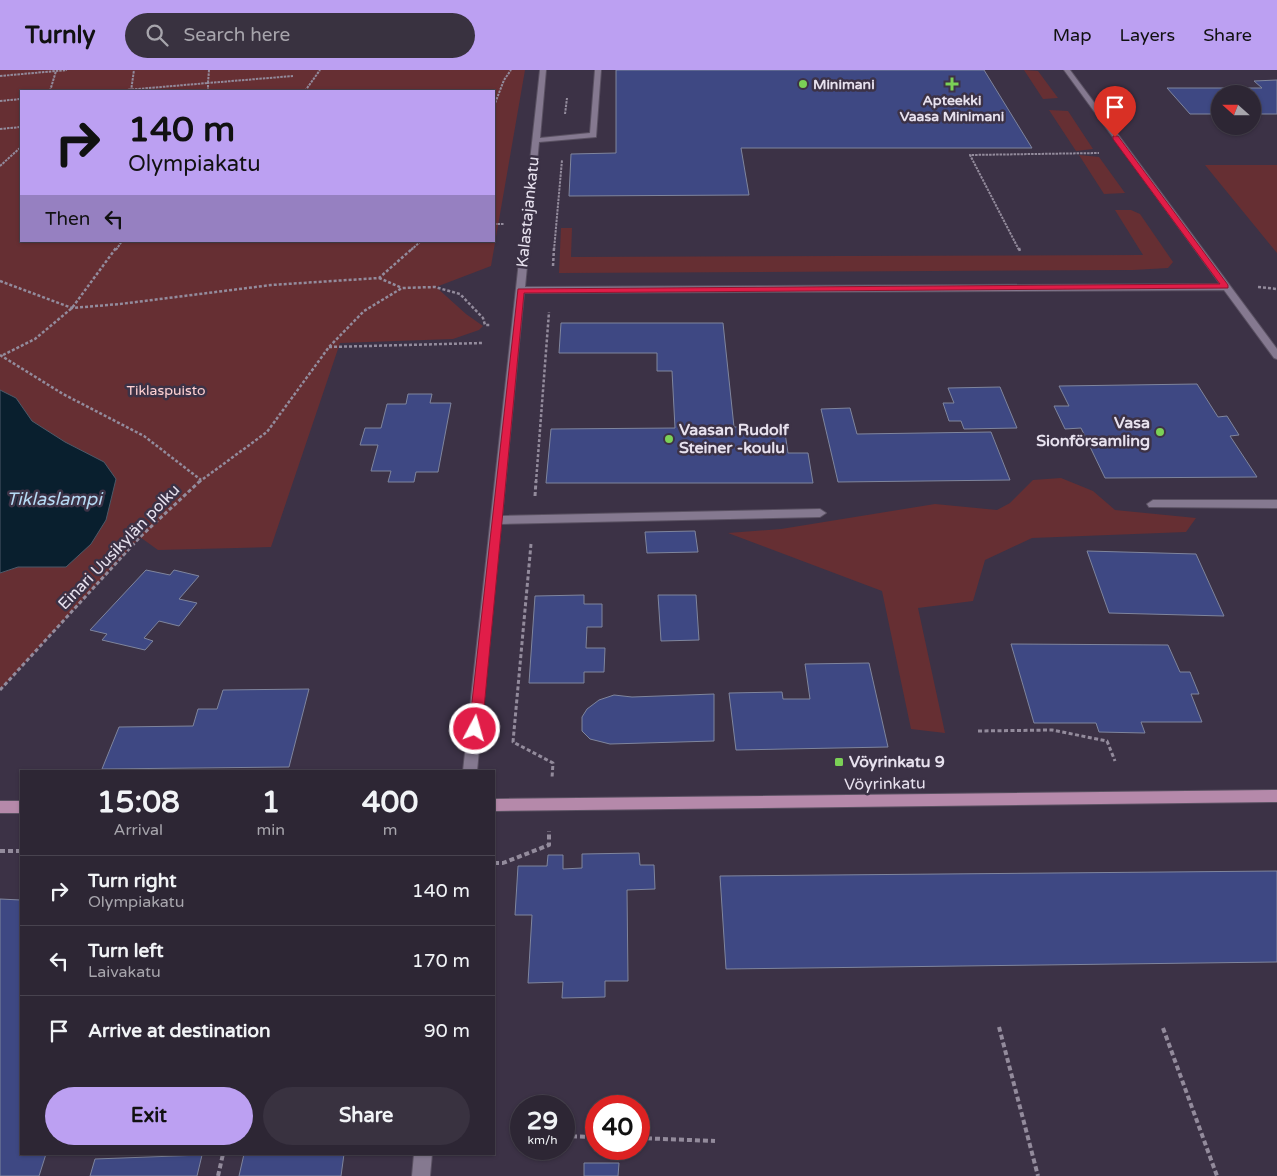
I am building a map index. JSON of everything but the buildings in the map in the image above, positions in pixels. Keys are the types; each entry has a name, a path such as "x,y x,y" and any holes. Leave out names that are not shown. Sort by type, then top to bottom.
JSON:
{"main road":[{"name":"Vöyrinkatu","path":"495,805 1277,796"},
{"path":"0,807 20,807"}],"street":[{"name":"Kalastajankatu","path":"470,770 543,70"},
{"path":"536,140 593,135 598,70"},
{"path":"1067,70 1277,356"},
{"path":"520,290 1225,287"},
{"path":"1153,504 1277,504"},
{"path":"497,520 820,513"},
{"path":"421,1176 423,1155"}],"path":[{"path":"50,90 56,70"},
{"path":"0,76 67,70"},
{"path":"134,70 131,90 293,76"},
{"path":"208,90 209,70"},
{"path":"306,90 320,70"},
{"path":"495,103 504,80 511,70"},
{"path":"551,290 567,90"},
{"path":"0,101 20,100"},
{"path":"0,129 20,127"},
{"path":"0,166 20,148"},
{"path":"1020,251 970,155 1102,153"},
{"path":"2,355 35,339 72,308 121,242"},
{"path":"379,278 420,242"},
{"path":"0,281 72,308 271,285 379,278 402,288"},
{"path":"1252,286 1277,289"},
{"name":"Einari Uusikylän polku","path":"0,690 140,536 201,480 267,432 329,347 364,311 402,288 435,287 460,294 483,318 485,325"},
{"path":"329,347 482,343"},
{"path":"2,355 63,394 144,436 201,480"},
{"path":"978,730 1052,730 1107,741 1115,761"},
{"path":"495,863 503,863 549,845"},
{"path":"0,851 20,851"},
{"path":"999,1027 1038,1176"},
{"path":"1163,1028 1217,1176"},
{"path":"650,1138 715,1141"},
{"path":"218,1176 223,1155"}],"green space":[{"name":"Tiklaspuisto","path":"0,70 525,70 491,266 436,287 466,314 483,326 479,330 453,339 340,343 271,547 158,550 140,537 0,690"},
{"path":"1024,70 1038,71 1058,98 1043,99"},
{"path":"1049,110 1068,111 1093,149 1076,151"},
{"path":"1079,155 1099,157 1125,193 1104,194"},
{"path":"1205,165 1277,165 1277,253"},
{"path":"1115,210 1131,210 1140,214 1173,262 1168,268 1133,270 559,273 561,228 572,228 571,257 1143,255"},
{"path":"1061,478 1093,491 1115,510 1196,518 1186,532 1032,538 985,560 973,601 918,608 945,733 911,729 882,591 728,533 781,529 935,504 997,510 1010,503 1033,480"}],"water":[{"name":"Tiklaslampi","path":"0,390 16,398 32,421 65,442 104,462 116,479 106,520 91,544 66,567 18,567 0,573"}],"place":[{"name":"Minimani","path":"803,84"},
{"name":"Apteekki Vaasa Minimani","path":"952,84"},
{"name":"Vasa Sionförsamling","path":"1160,432"},
{"name":"Vaasan Rudolf Steiner -koulu","path":"669,439"},
{"name":"Vöyrinkatu 9","path":"839,762"}],"route":[{"path":"475,729 520,290 1225,287 1115,137"}]}
